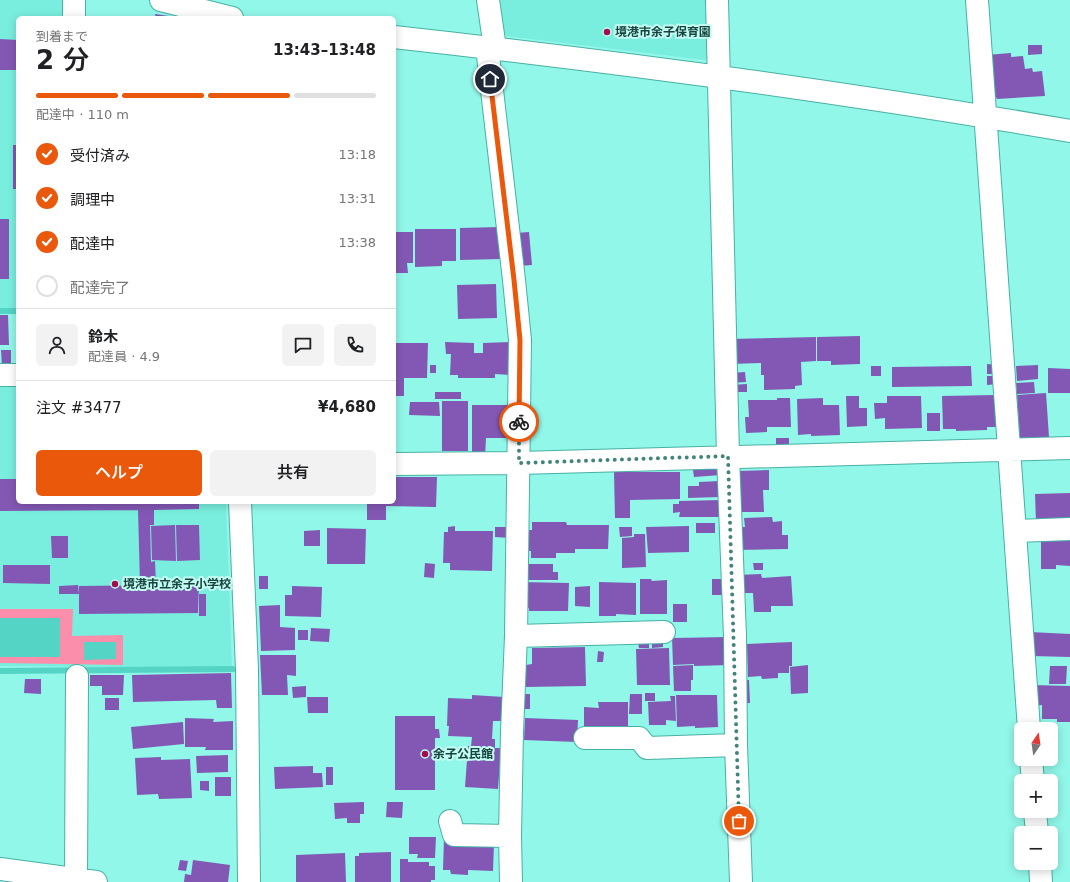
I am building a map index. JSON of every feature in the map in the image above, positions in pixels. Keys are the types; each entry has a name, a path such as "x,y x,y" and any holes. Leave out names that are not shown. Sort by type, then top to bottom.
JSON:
{"street":[{"path":"74,0 74,16"},
{"path":"161,0 224,16"},
{"path":"232,0 232,16"},
{"path":"488,0 491,48 520,340 516,636 510,836 511,882"},
{"path":"717,0 728,456 741,882"},
{"path":"977,0 1029,722"},
{"path":"396,37 719,77 986,116 1070,131"},
{"path":"0,375 16,375"},
{"path":"396,464 519,463 728,456 1070,448"},
{"path":"240,504 247,670 249,882"},
{"path":"1016,531 1070,530"},
{"path":"516,636 664,632"},
{"path":"0,869 38,878 86,881 77,676"},
{"path":"585,738 635,729 639,738 647,748 736,745"},
{"path":"450,821 454,835 510,836"},
{"path":"1040,870 1041,882"}],"shaded area":[{"path":"0,0 67,0 67,16 16,16 16,309 0,310"},
{"name":"境港市余子保育園","path":"498,0 709,0 710,56 705,60 506,36 501,28"},
{"name":"境港市立余子小学校","path":"0,384 16,384 16,504 226,504 232,668 0,666"},
{"path":"0,609 73,609 72,636 123,635 123,665 0,663"},
{"path":"0,618 60,618 60,657 0,657"},
{"path":"84,642 116,642 116,659 84,660"}],"building":[{"path":"155,14 168,16 156,16"},
{"path":"0,39 16,40 16,70 0,70"},
{"path":"1028,45 1042,45 1042,54 1028,55"},
{"path":"1011,53 1011,57 1023,56 1025,69 1032,68 1033,72 1042,71 1045,96 997,99 996,97 989,97 986,55"},
{"path":"13,145 16,145 16,189 13,189"},
{"path":"0,219 9,219 9,279 0,279"},
{"path":"500,227 501,259 460,260 460,228"},
{"path":"415,229 456,229 456,261 442,261 442,266 415,267"},
{"path":"396,232 413,232 413,263 407,263 408,273 396,273"},
{"path":"529,232 532,265 519,266 516,233"},
{"path":"496,284 497,318 458,319 457,285"},
{"path":"0,315 8,315 9,345 0,345"},
{"path":"860,336 860,364 831,365 831,361 817,361 817,337"},
{"path":"816,337 816,361 801,362 802,385 795,386 795,389 764,390 764,375 761,375 761,363 730,364 728,339"},
{"path":"445,342 474,343 474,353 483,353 483,343 510,342 510,375 495,374 495,378 458,378 458,375 450,375 451,354 446,354"},
{"path":"396,343 428,343 427,378 404,378 404,396 396,396"},
{"path":"1,350 11,350 11,367 2,367"},
{"path":"987,364 997,365 997,374 987,374"},
{"path":"430,365 436,365 436,373 430,373"},
{"path":"1038,365 1038,379 1017,381 1016,366"},
{"path":"871,366 881,366 881,376 871,376"},
{"path":"971,366 972,386 892,387 892,367"},
{"path":"1048,368 1070,369 1070,393 1048,393"},
{"path":"745,372 746,382 730,383 729,373"},
{"path":"987,376 998,376 998,384 987,385"},
{"path":"1034,382 1035,393 1017,394 1016,383"},
{"path":"747,384 747,392 730,392 730,385"},
{"path":"435,392 461,392 461,399 435,399"},
{"path":"1046,393 1049,437 1020,439 1017,395"},
{"path":"996,395 997,427 987,427 987,430 956,431 956,429 943,429 942,396"},
{"path":"846,396 859,396 859,408 867,408 867,426 847,427"},
{"path":"887,396 921,396 922,428 885,429 885,418 875,419 874,403 887,403"},
{"path":"777,398 790,398 791,427 767,427 767,432 746,433 745,417 749,417 748,400 777,400"},
{"path":"823,398 823,405 839,405 840,435 798,435 797,399"},
{"path":"442,401 468,401 468,451 442,451"},
{"path":"410,402 439,402 440,416 409,415"},
{"path":"472,405 510,405 509,438 472,438"},
{"path":"927,413 940,413 940,431 927,431"},
{"path":"472,438 486,438 485,457 472,457"},
{"path":"776,438 789,438 789,448 776,449"},
{"path":"692,464 720,464 721,475 694,477"},
{"path":"769,470 769,490 763,490 764,512 736,512 738,471"},
{"path":"614,472 680,472 680,499 630,500 630,518 615,518"},
{"path":"396,477 437,477 436,507 386,506 386,520 367,520 367,504 396,504"},
{"path":"0,479 16,479 16,504 199,504 199,509 154,510 154,525 150,525 151,562 155,561 156,584 140,585 138,510 0,511"},
{"path":"720,481 720,497 688,498 688,486 699,486 699,482"},
{"path":"1070,493 1070,521 1036,522 1035,494"},
{"path":"721,500 722,517 679,517 680,512 673,513 673,504 679,504 679,501"},
{"path":"772,517 773,522 782,521 782,535 788,535 788,549 735,550 735,527 745,527 744,518"},
{"path":"532,522 566,522 567,525 609,525 608,549 575,549 575,553 556,553 556,558 531,558 531,551 523,551 524,530 532,530"},
{"path":"696,523 715,523 715,533 696,533"},
{"path":"175,525 176,561 152,560 151,526"},
{"path":"176,525 199,525 200,560 177,561"},
{"path":"455,526 455,531 493,531 492,571 450,570 450,563 443,563 444,532 448,532 448,527"},
{"path":"689,526 689,552 648,553 646,527"},
{"path":"495,527 511,527 511,538 495,537"},
{"path":"619,527 632,527 632,536 620,537"},
{"path":"327,528 366,529 365,564 327,564"},
{"path":"320,530 320,546 304,546 304,531"},
{"path":"634,534 645,534 646,567 622,568 622,538 634,537"},
{"path":"51,536 68,536 68,558 52,558"},
{"path":"1041,540 1070,540 1070,566 1056,565 1056,569 1041,569"},
{"path":"425,563 435,564 434,578 424,577"},
{"path":"753,563 763,563 763,570 754,570"},
{"path":"523,564 553,564 553,572 558,572 558,580 523,580"},
{"path":"3,565 50,565 50,584 3,583"},
{"path":"761,574 762,578 791,576 793,606 771,606 771,612 754,612 753,593 737,593 736,575"},
{"path":"259,576 268,576 268,589 259,589"},
{"path":"640,579 651,579 652,581 667,580 667,614 640,614"},
{"path":"712,579 727,579 728,595 712,595"},
{"path":"165,581 199,582 198,613 79,614 79,586 165,585"},
{"path":"522,582 569,583 568,611 529,611 529,608 522,609"},
{"path":"599,582 636,583 636,615 616,614 616,616 599,616"},
{"path":"78,585 79,594 59,594 59,586"},
{"path":"292,586 322,587 321,617 285,616 285,595 292,595"},
{"path":"590,586 590,607 575,606 575,587"},
{"path":"199,594 206,594 206,616 199,616"},
{"path":"673,604 687,604 687,622 673,622"},
{"path":"280,605 280,627 295,628 295,650 261,651 259,606"},
{"path":"311,628 330,629 329,642 310,641"},
{"path":"298,630 308,630 308,640 298,640"},
{"path":"1030,632 1070,634 1070,657 1031,656"},
{"path":"729,637 730,665 673,665 672,638"},
{"path":"663,641 663,647 652,648 652,642"},
{"path":"638,642 649,642 649,648 639,648"},
{"path":"792,642 792,666 789,666 789,673 778,673 778,678 762,679 761,676 748,677 747,644"},
{"path":"585,647 586,686 526,687 526,665 532,664 532,648"},
{"path":"669,648 670,685 637,685 636,649"},
{"path":"598,651 604,652 603,662 597,662"},
{"path":"260,655 296,655 296,676 287,675 288,695 262,695"},
{"path":"693,665 691,691 674,691 673,666"},
{"path":"808,665 808,693 791,694 790,667"},
{"path":"1050,666 1067,666 1066,684 1049,684"},
{"path":"231,673 232,708 217,708 216,700 133,702 132,675"},
{"path":"90,675 124,675 123,695 102,695 102,686 90,686"},
{"path":"25,679 41,679 41,694 24,693"},
{"path":"739,680 749,680 750,703 740,703"},
{"path":"1032,685 1070,686 1070,722 1057,722 1057,719 1042,719 1042,705 1033,706"},
{"path":"306,686 306,697 293,698 292,687"},
{"path":"645,693 655,693 655,701 645,701"},
{"path":"522,694 530,694 530,709 521,709"},
{"path":"630,694 642,694 642,714 629,714"},
{"path":"472,695 504,697 502,721 493,721 492,739 495,739 495,748 501,748 498,789 465,787 468,746 471,746 472,737 448,736 448,698 472,699"},
{"path":"676,695 717,695 718,727 677,727"},
{"path":"670,696 675,696 676,721 666,720 666,725 649,725 648,702 671,701"},
{"path":"307,697 328,697 328,713 308,713"},
{"path":"105,698 119,698 119,710 105,710"},
{"path":"598,702 628,702 628,727 617,727 616,733 586,732 586,726 584,726 584,707 599,708"},
{"path":"395,716 435,716 435,729 439,729 440,738 435,738 435,790 395,790"},
{"path":"185,718 214,719 213,722 233,721 233,750 205,750 206,747 185,747"},
{"path":"525,718 578,720 577,742 524,740"},
{"path":"183,722 184,744 133,749 131,727"},
{"path":"228,755 228,772 197,773 196,756"},
{"path":"161,757 161,760 190,759 192,798 159,799 158,794 137,795 135,758"},
{"path":"313,766 313,773 322,773 323,787 275,789 274,767"},
{"path":"326,767 333,767 333,785 326,785"},
{"path":"215,777 231,777 231,796 215,796"},
{"path":"200,781 209,781 209,791 200,790"},
{"path":"364,802 364,814 360,814 360,823 347,823 347,818 335,819 334,803"},
{"path":"387,802 403,802 402,818 386,817"},
{"path":"409,837 436,837 435,858 417,858 418,854 409,854"},
{"path":"444,837 494,844 493,871 468,870 468,875 451,874 450,870 443,870"},
{"path":"391,852 391,882 355,882 355,856 359,856 359,853"},
{"path":"345,853 346,882 296,882 296,855"},
{"path":"400,859 408,859 408,862 429,862 429,866 435,866 435,880 431,880 431,882 400,882"},
{"path":"180,860 188,861 186,871 178,870"},
{"path":"193,860 230,865 228,882 184,882 185,874 191,875"}],"waterway":[{"path":"0,311 16,311"},
{"path":"0,671 233,669"}],"way so far":[{"path":"519,422 519,463 728,456 739,821"}],"place":[{"name":"境港市余子保育園","path":"607,32"},
{"name":"境港市立余子小学校","path":"115,584"},
{"name":"余子公民館","path":"425,754"}],"route":[{"path":"490,79 520,340 519,422"}]}
